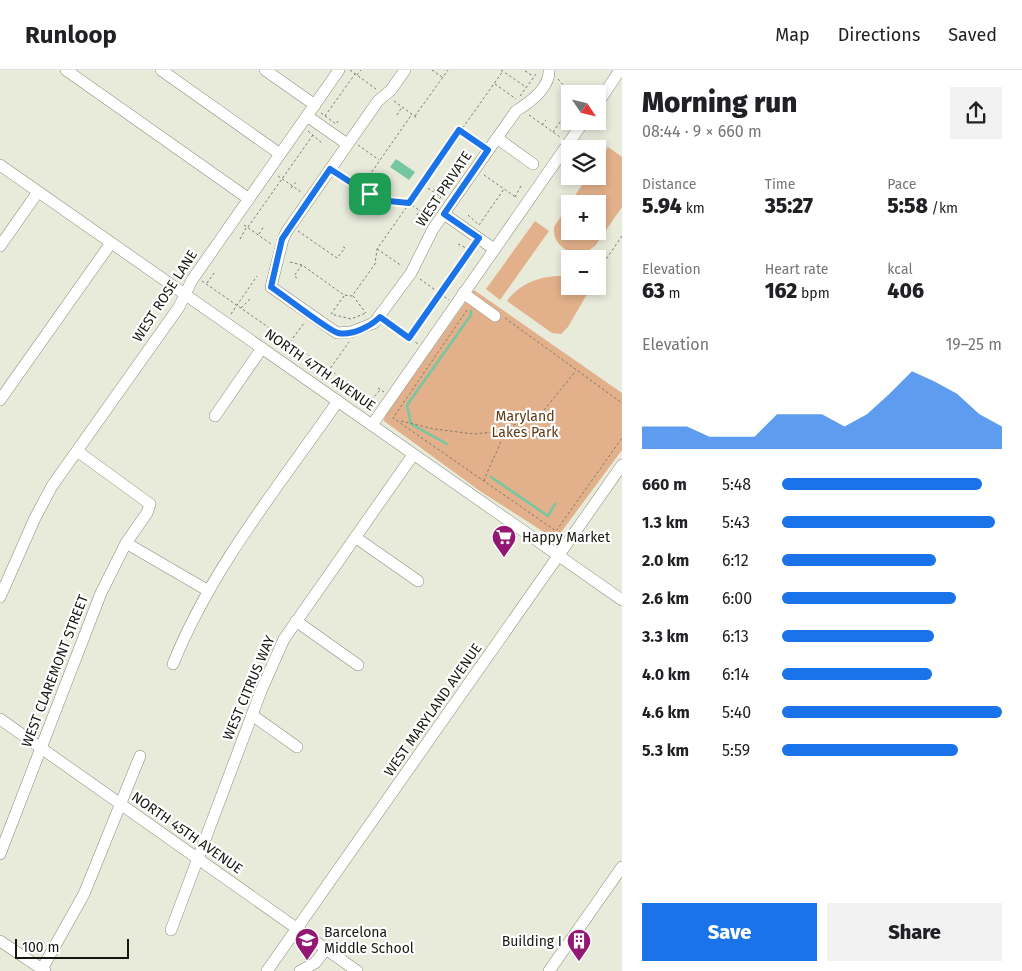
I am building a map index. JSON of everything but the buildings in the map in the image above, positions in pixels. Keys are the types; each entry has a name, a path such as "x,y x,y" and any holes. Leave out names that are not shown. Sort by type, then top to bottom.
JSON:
{"street":[{"path":"66,70 249,199"},
{"path":"161,70 280,154"},
{"path":"265,70 317,108"},
{"name":"WEST ROSE LANE","path":"0,597 35,518 77,451 179,307 184,293 280,154 307,116 317,108 339,70"},
{"path":"377,320 351,332 337,333 271,287 282,239 378,101 390,90 404,70"},
{"path":"606,91 620,70"},
{"name":"WEST PRIVATE","path":"377,320 417,265 433,229 496,138 520,109 534,99 549,72"},
{"path":"307,116 349,142"},
{"path":"372,425 578,130"},
{"path":"496,138 533,164"},
{"name":"NORTH 47TH AVENUE","path":"0,165 622,600"},
{"path":"0,246 38,192"},
{"path":"444,214 494,249"},
{"path":"0,400 111,243"},
{"path":"464,293 497,315"},
{"path":"215,416 262,348"},
{"path":"173,664 191,621 207,590 338,401"},
{"name":"WEST CLAREMONT STREET","path":"0,854 101,593 126,543 150,504 77,451"},
{"name":"WEST CITRUS WAY","path":"171,930 271,666 284,639 413,454"},
{"name":"WEST MARYLAND AVENUE","path":"267,971 622,465"},
{"path":"355,537 418,581"},
{"path":"126,543 207,590"},
{"path":"296,622 358,665"},
{"path":"252,715 297,747"},
{"name":"NORTH 45TH AVENUE","path":"0,719 357,971"},
{"path":"0,941 44,970 84,894 140,756"},
{"path":"549,971 621,872"},
{"path":"300,971 314,963 326,949"}],"path":[{"path":"326,116 356,74 361,70"},
{"path":"429,74 432,70 442,77"},
{"path":"415,116 448,70"},
{"path":"352,296 375,264 376,250 502,70 526,88"},
{"path":"525,71 534,77"},
{"path":"549,72 563,82 564,85"},
{"path":"494,83 518,100 536,74"},
{"path":"405,109 408,105"},
{"path":"397,115 402,107"},
{"path":"317,108 336,124 338,122"},
{"path":"520,109 563,139"},
{"path":"374,189 369,184 369,176 412,114"},
{"path":"542,125 546,120"},
{"path":"553,132 561,121"},
{"path":"535,125 538,122"},
{"path":"307,130 322,143"},
{"path":"459,130 488,150"},
{"path":"468,142 473,134"},
{"path":"240,239 313,135"},
{"path":"349,142 380,160"},
{"path":"330,169 369,196 370,194 377,199 409,203 427,216 441,197 423,184"},
{"path":"475,169 520,200"},
{"path":"276,174 310,198"},
{"path":"292,187 297,181"},
{"path":"370,194 377,184"},
{"path":"515,196 522,184"},
{"path":"433,192 438,186"},
{"path":"368,211 370,212 384,187"},
{"path":"468,215 479,225 504,189"},
{"path":"417,215 420,210"},
{"path":"242,223 280,250"},
{"path":"258,235 264,226"},
{"path":"291,226 337,258 345,248 342,246"},
{"path":"606,259 622,236"},
{"path":"409,338 479,238"},
{"path":"458,244 470,251"},
{"path":"290,262 302,265 344,296 352,296 366,313 399,330 418,345"},
{"path":"297,278 294,276 302,265"},
{"path":"206,284 214,273 216,275"},
{"path":"230,315 257,276"},
{"path":"201,280 370,398 374,398 379,389 385,393"},
{"path":"344,296 331,314 351,319 366,313"},
{"path":"241,308 250,299"},
{"path":"474,300 394,418 556,531 622,438"},
{"path":"361,306 364,302"},
{"path":"290,343 310,314"},
{"path":"497,315 622,403"},
{"path":"398,335 399,330"},
{"path":"322,380 350,342"},
{"path":"336,360 340,362"},
{"path":"398,421 434,429 474,434 504,428 538,416 577,370"},
{"path":"484,481 492,458 502,443 504,428"}],"green space":[{"path":"608,147 622,157 622,207 606,230 606,195 575,195 582,185 606,185 606,150"},
{"path":"561,216 561,240 599,240 589,250 568,250 557,241 554,227"},
{"path":"535,221 549,231 500,300 486,289"},
{"path":"561,276 561,295 586,295 568,327 561,334 552,333 507,301 524,285 546,277"},
{"name":"Maryland Lakes Park","path":"474,290 622,393 622,450 559,535 553,538 480,491 384,421 385,416"}],"shaded area":[{"path":"396,159 415,172 409,180 390,167"}],"waterway":[{"path":"447,444 411,424 407,405 471,315 471,311"},
{"path":"491,477 548,516 555,504"}],"place":[{"name":"Happy Market","path":"504,558"},
{"name":"Barcelona Middle School","path":"307,961"},
{"name":"Building I","path":"579,962"}],"route":[{"path":"459,130 488,150 444,214 479,238 409,338 380,317 367,327 351,332 337,333 271,287 282,239 330,169 369,196 370,194 378,200 409,203 459,130"}]}
